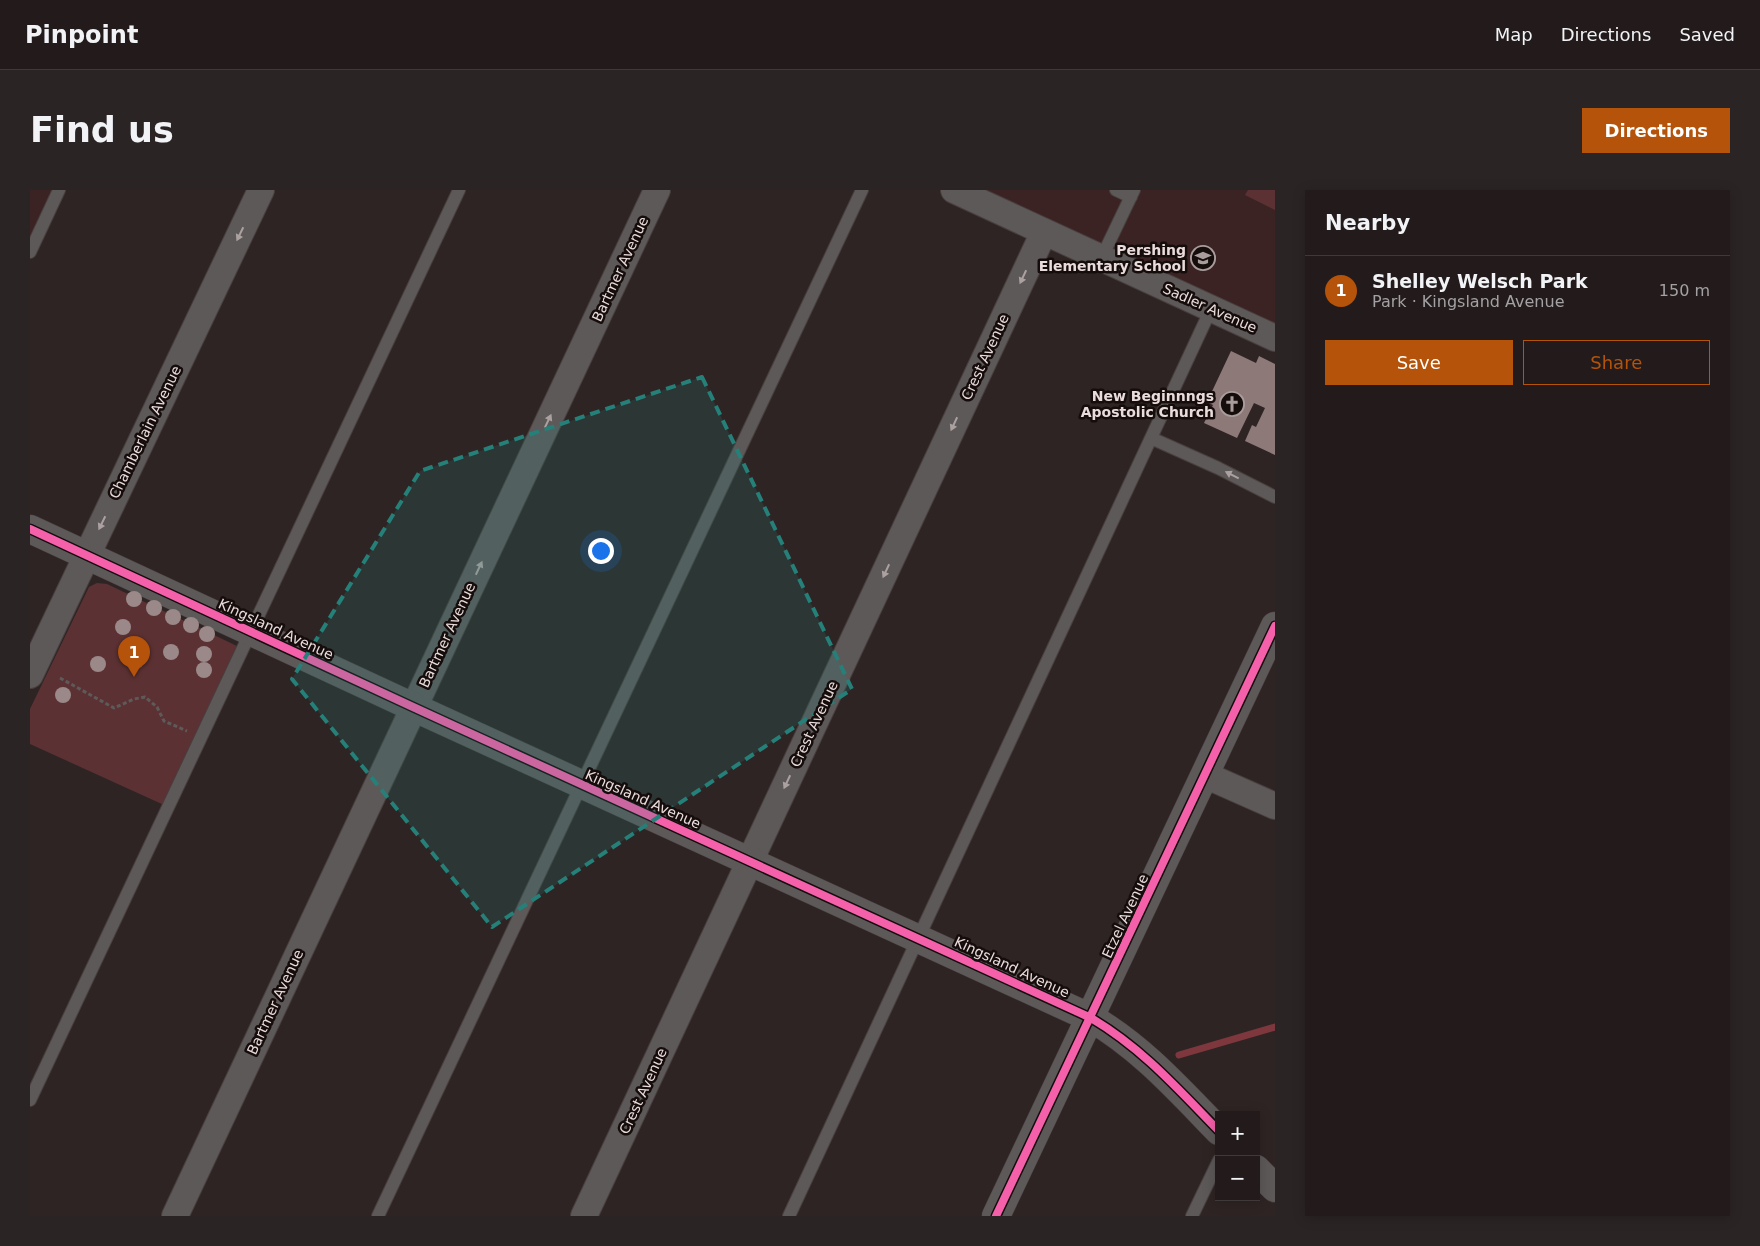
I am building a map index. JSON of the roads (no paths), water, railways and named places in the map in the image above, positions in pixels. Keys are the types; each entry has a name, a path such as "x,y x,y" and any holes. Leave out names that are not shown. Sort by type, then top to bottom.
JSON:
{"street":[{"name":"Chamberlain Avenue","path":"30,675 261,190"},
{"name":"Bartmer Avenue","path":"174,1216 657,190"},
{"name":"Sadler Avenue","path":"954,190 1275,338"},
{"name":"Crest Avenue","path":"584,1216 1044,232"},
{"name":"Kingsland Avenue","path":"30,529 1091,1018 1134,1046 1215,1127"},
{"name":"Etzel Avenue","path":"996,1216 1275,626"},
{"path":"1205,775 1275,806"},
{"path":"1260,1173 1275,1188"}],"lane":[{"path":"30,252 59,190"},
{"path":"30,1100 459,190"},
{"path":"378,1216 862,190"},
{"path":"1101,259 1133,193 1116,190"},
{"path":"790,1216 1212,309"},
{"path":"1152,438 1275,497"},
{"path":"1192,1216 1215,1168"}],"waterway":[{"path":"1179,1055 1275,1027"}],"place":[{"name":"Pershing Elementary School","path":"1203,258"},
{"name":"New Beginnngs Apostolic Church","path":"1232,404"},
{"name":"Shelley Welsch Park","path":"134,677"}]}
